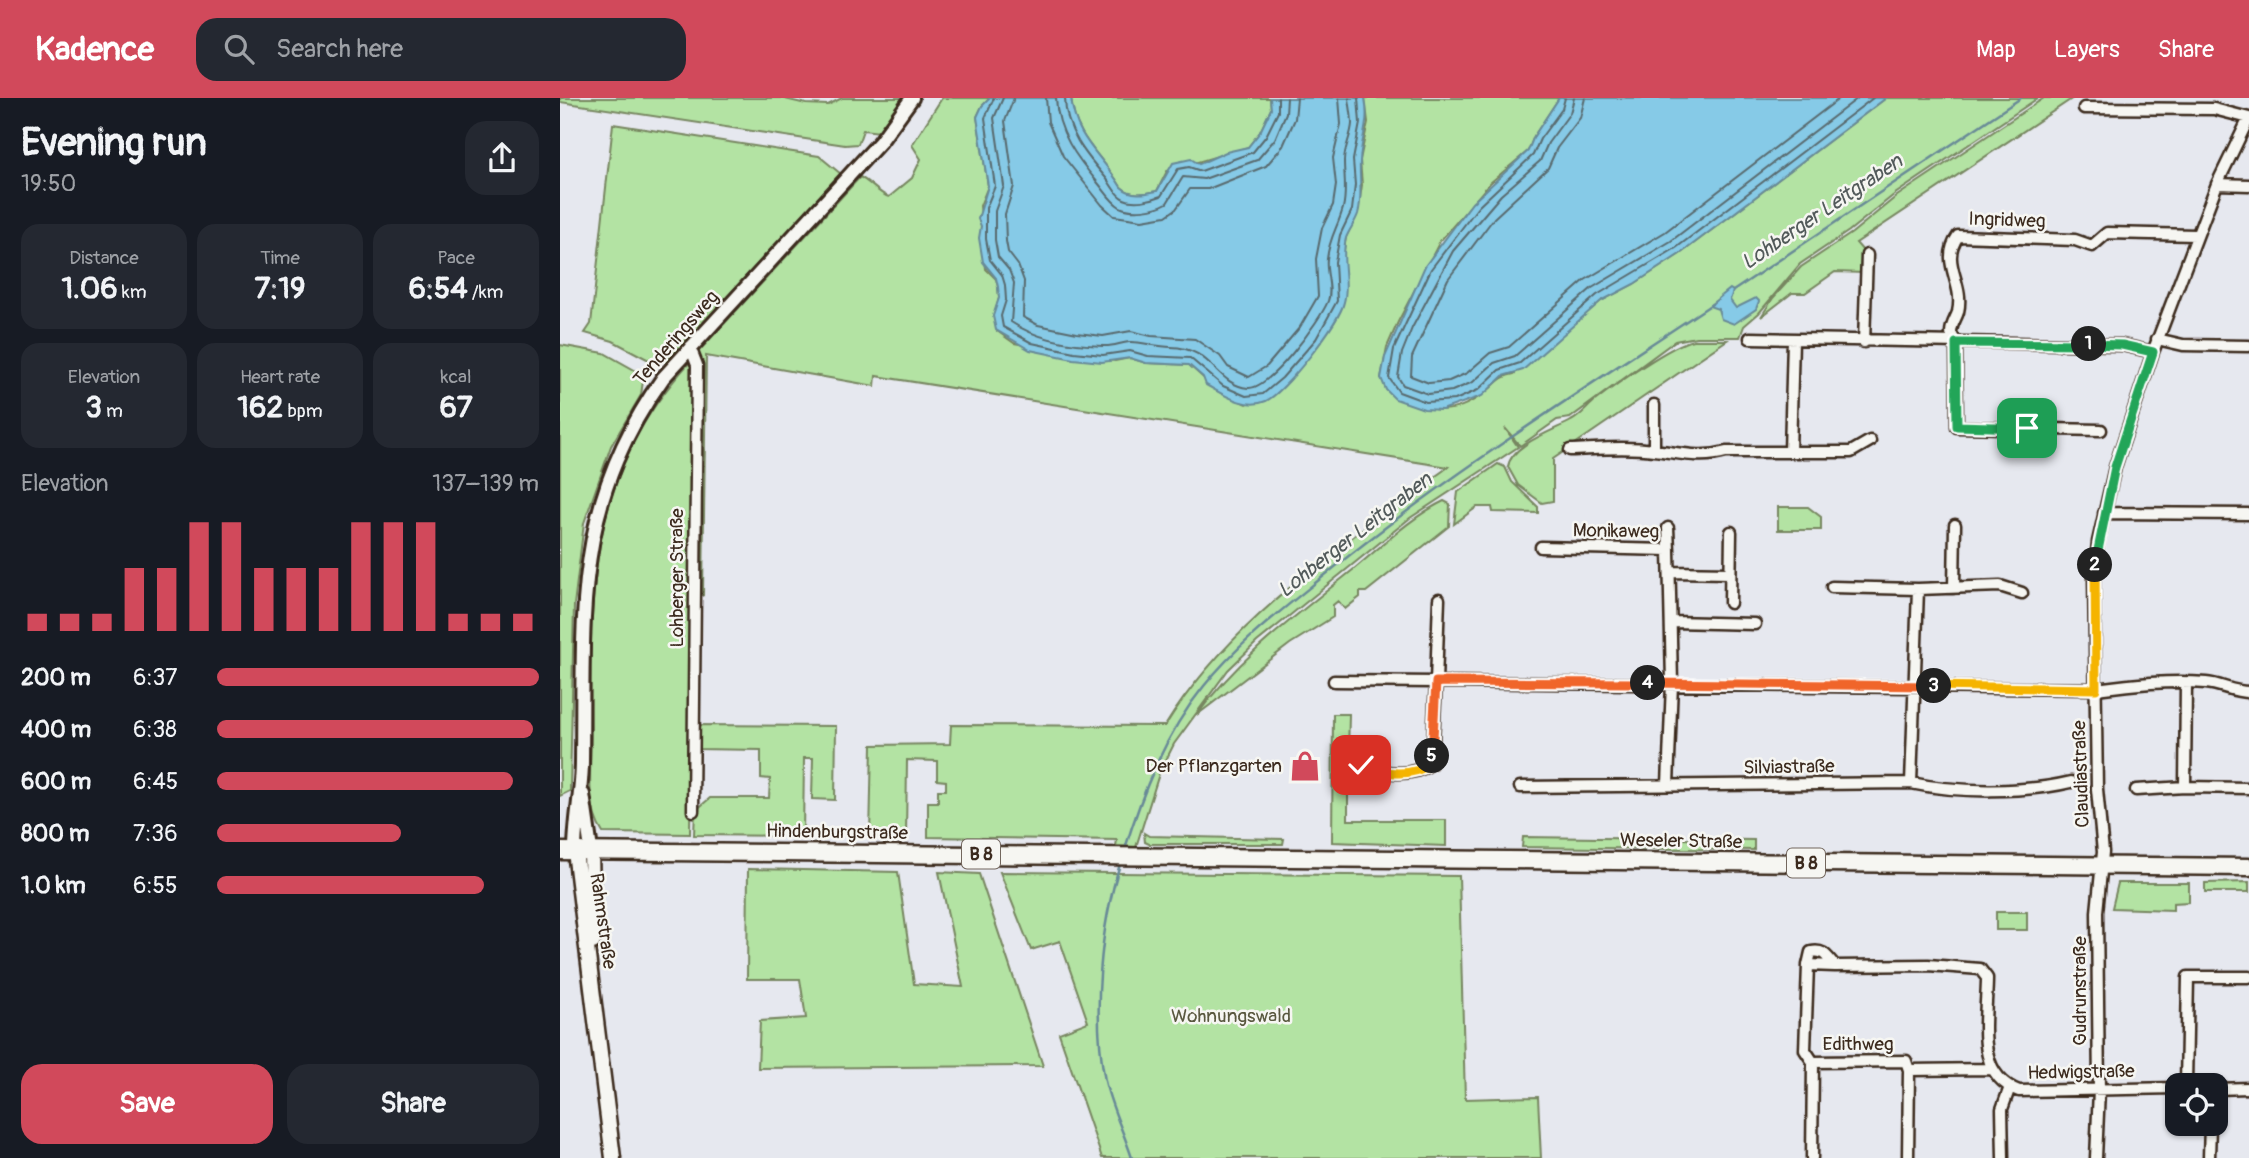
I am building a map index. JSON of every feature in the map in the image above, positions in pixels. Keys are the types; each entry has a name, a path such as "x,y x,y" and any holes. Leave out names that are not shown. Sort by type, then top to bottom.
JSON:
{"main road":[{"name":"Hindenburgstraße","path":"575,851 1113,856"},
{"name":"Rahmstraße","path":"575,851 613,1158"},
{"name":"Weseler Straße","path":"1113,856 2249,867"}],"street":[{"name":"Tenderingsweg","path":"575,851 582,784 585,580 595,517 621,445 637,414 690,347 886,135 912,98"},
{"name":"Claudiastraße","path":"2084,108 2214,109 2249,118 2217,184 2157,339 2115,467 2104,513 2094,578 2102,866"},
{"path":"2217,184 2249,185"},
{"name":"Ingridweg","path":"1956,343 1951,333 1958,311 1957,282 1950,261 1950,248 1958,236 2075,240 2092,246 2107,233 2196,235"},
{"path":"1864,342 1867,255"},
{"path":"1750,338 2122,345 2153,352"},
{"path":"2157,339 2183,345 2249,346"},
{"path":"1790,452 1793,340"},
{"path":"1956,343 1957,426 2101,430"},
{"name":"Lohberger Straße","path":"690,347 697,365 693,811"},
{"path":"1654,405 1654,450"},
{"path":"1570,450 1654,450 1711,456 1726,452 1852,452 1870,441"},
{"path":"2104,513 2249,514"},
{"path":"1954,588 1955,525"},
{"path":"1668,528 1669,550"},
{"path":"1730,603 1731,532"},
{"name":"Monikaweg","path":"1541,547 1669,550 1672,683"},
{"path":"1671,572 1730,573"},
{"path":"1832,587 1918,589 2000,586 2022,593"},
{"path":"1911,783 1912,686 1918,589"},
{"path":"1361,765 1380,772 1421,772 1432,763 1439,599"},
{"path":"1671,622 1755,624"},
{"path":"1334,681 2096,689 2141,682 2186,682 2210,683 2231,692 2249,692"},
{"path":"2185,787 2186,682"},
{"path":"1668,785 1672,683"},
{"name":"Silviastraße","path":"1520,786 1911,783 1930,787 2043,789 2071,782"},
{"path":"2136,790 2185,787 2249,788"},
{"name":"Gudrunstraße","path":"2096,1158 2099,1090 2097,912 2102,866"},
{"path":"1813,1062 1805,1050 1808,965 1811,952 1818,951 1823,952 1835,966 1905,964 1980,969 1987,978 1986,1053 1991,1069"},
{"path":"2186,1073 2188,977 2249,978"},
{"name":"Edithweg","path":"1812,1158 1813,1062 1906,1061 1909,1070 1908,1158"},
{"name":"Hedwigstraße","path":"1991,1069 2010,1087 2019,1091 2165,1088"},
{"name":"Edithweg","path":"1909,1070 1991,1069"},
{"path":"2003,1158 2002,1109 2010,1087"},
{"path":"2228,1089 2249,1088"},
{"path":"2209,1158 2210,1136"}],"green space":[{"path":"560,98 781,98 806,104 828,105 842,98 904,98 880,132 863,130 858,144 845,145 560,102"},
{"path":"942,98 990,98 977,117 988,186 980,206 986,269 996,279 998,287 999,298 994,316 997,331 1014,343 1115,361 1130,358 1146,363 1189,365 1219,392 1246,404 1288,382 1335,321 1345,291 1342,263 1346,237 1358,212 1362,185 1360,160 1368,122 1365,98 1559,98 1534,136 1528,151 1490,183 1440,241 1387,347 1381,378 1417,403 1441,410 1468,404 1501,379 1514,374 1601,301 1634,284 1680,254 1886,98 2038,98 1895,194 1849,231 1800,264 1759,313 1744,326 1740,337 1696,337 1675,341 1570,418 1557,420 1520,446 1505,428 1518,447 1410,518 1257,642 1228,670 1174,744 1159,774 1136,847 1116,846 1117,840 928,837 928,802 938,802 938,790 946,790 946,781 937,780 937,761 907,760 906,837 870,837 872,745 950,744 951,725 1165,726 1215,659 1276,600 1408,494 1448,467 876,376 875,386 706,356 703,595 697,594 699,351 860,177 889,197 912,178 921,159 912,145"},
{"path":"1071,98 1270,98 1271,109 1260,132 1248,147 1167,171 1157,191 1138,193 1121,187 1090,146 1078,125"},
{"path":"2044,98 2073,98 1856,243 1864,252 1864,273 1835,272 1805,293 1792,293 1761,317 1773,298 1801,267 1852,233 1897,196"},
{"path":"613,124 819,156 841,174 666,362 647,359 613,341 585,333 591,324"},
{"path":"1693,340 1727,340 1553,459 1553,501 1542,503 1518,485 1508,467 1516,452 1534,439 1575,419 1593,402 1644,366 1671,349"},
{"path":"560,345 604,353 638,372 643,381 641,395 611,446 584,523 574,605 570,791 560,796"},
{"path":"690,362 695,369 690,834 603,833 597,823 591,798 590,772 591,632 602,536 613,491 631,447 656,404"},
{"path":"1498,464 1505,467 1512,482 1538,507 1538,513 1493,512 1492,507 1477,507 1454,524 1458,492"},
{"path":"1444,501 1450,504 1449,526 1366,592 1360,592 1360,597 1345,609 1338,601 1333,605 1333,617 1290,644 1197,715 1232,674 1270,637 1408,523"},
{"path":"1778,507 1808,507 1821,517 1821,530 1778,530"},
{"path":"1333,714 1349,714 1348,754 1344,754 1344,775 1348,775 1348,820 1446,820 1446,846 1332,842"},
{"path":"696,725 836,726 835,800 812,799 813,758 804,758 803,836 694,835 695,811 710,798 769,798 770,779 761,778 761,750 696,749"},
{"path":"1144,833 1149,836 1284,839 1283,844 1149,844 1145,842"},
{"path":"1523,837 1754,840 1754,850 1522,847"},
{"path":"748,869 898,872 914,984 963,987 939,872 979,874 1043,1066 758,1068 760,1021 806,1018 800,979 747,979"},
{"name":"Wohnungswald","path":"1000,872 1459,876 1465,1099 1538,1097 1541,1158 1102,1158 1059,1033 1088,1022 1060,941 1031,950"},
{"path":"2249,882 2249,892 2205,892 2205,883"},
{"path":"2118,883 2189,883 2189,902 2173,903 2173,910 2112,908"},
{"path":"1996,912 2027,912 2027,930 1996,930"}],"water":[{"path":"990,98 1071,98 1078,125 1090,146 1121,187 1138,194 1157,191 1173,163 1191,159 1199,164 1226,152 1248,147 1260,132 1271,109 1270,98 1365,98 1360,201 1358,214 1344,246 1344,302 1333,325 1285,385 1266,401 1250,404 1206,385 1203,377 1189,365 1146,363 1130,358 1102,362 1073,359 1030,350 996,330 993,316 999,298 998,287 996,278 983,262 979,238 981,226 978,219 988,186 977,117"},
{"path":"1559,98 1886,98 1680,254 1634,284 1601,301 1523,370 1503,376 1482,396 1442,410 1424,409 1395,399 1386,390 1381,378 1385,357 1425,266 1472,203 1528,151 1534,136"},
{"path":"1730,289 1733,291 1730,300 1736,308 1756,298 1759,301 1756,309 1734,324 1721,319 1718,309 1709,306"}],"waterway":[{"name":"Lohberger Leitgraben","path":"1733,291 2021,98"},
{"name":"Lohberger Leitgraben","path":"1124,852 1147,786 1166,744 1204,686 1248,639 1422,500 1712,304"},
{"name":"Lohberger Leitgraben","path":"1121,861 1103,942 1099,1028 1105,1081 1132,1158"}],"place":[{"name":"Der Pflanzgarten","path":"1305,766"}],"route":[{"path":"1361,765 1380,772 1421,772 1432,763 1436,682 1540,681 2096,689 2094,578 2098,542 2115,467 2153,352 2122,345 1956,343 1957,426 2027,428"}]}
